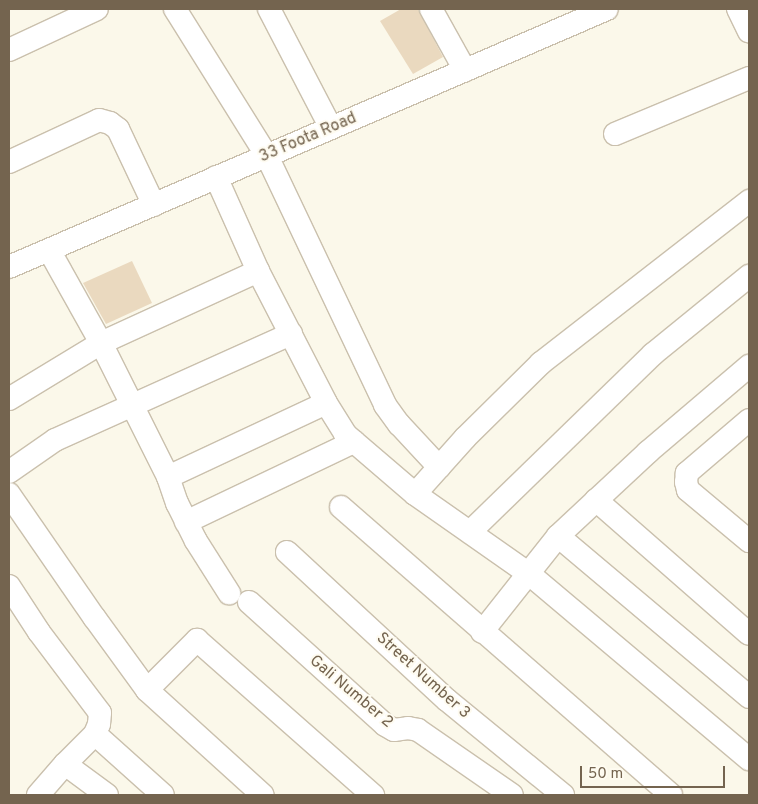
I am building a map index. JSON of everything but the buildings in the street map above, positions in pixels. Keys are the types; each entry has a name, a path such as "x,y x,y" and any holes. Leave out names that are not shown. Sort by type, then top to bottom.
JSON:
{"street":[{"path":"9,50 97,9"},
{"path":"175,9 267,156 385,405 399,424 439,467"},
{"path":"269,9 331,128"},
{"path":"431,9 465,70"},
{"name":"33 Foota Road","path":"9,267 465,70 582,13 606,9"},
{"path":"738,9 749,32"},
{"path":"615,134 749,78"},
{"path":"9,162 99,120 118,129 154,204"},
{"path":"216,177 258,271 338,425 354,442 415,494 528,574 749,759"},
{"path":"415,494 541,363 749,202"},
{"name":"Gali Number 2","path":"49,250 101,343 132,404 168,477 186,522 207,561 239,598 386,725 394,730 408,728 418,730 512,795"},
{"path":"9,399 101,343 258,271"},
{"path":"470,532 653,354 749,276"},
{"path":"9,472 55,440 291,334"},
{"path":"482,632 558,536 648,452 749,366"},
{"path":"168,477 326,403"},
{"path":"749,420 687,473 686,482 688,490 749,541"},
{"path":"186,522 354,442"},
{"path":"9,494 94,618 147,690 263,795"},
{"path":"596,500 749,634"},
{"path":"341,507 671,795"},
{"path":"558,536 749,697"},
{"name":"Street Number 3","path":"287,552 447,700 563,795"},
{"path":"9,586 39,632 100,713 99,724 95,734 38,795"},
{"path":"147,690 196,640 373,795"},
{"path":"95,734 162,795"},
{"path":"65,764 107,795"}]}
